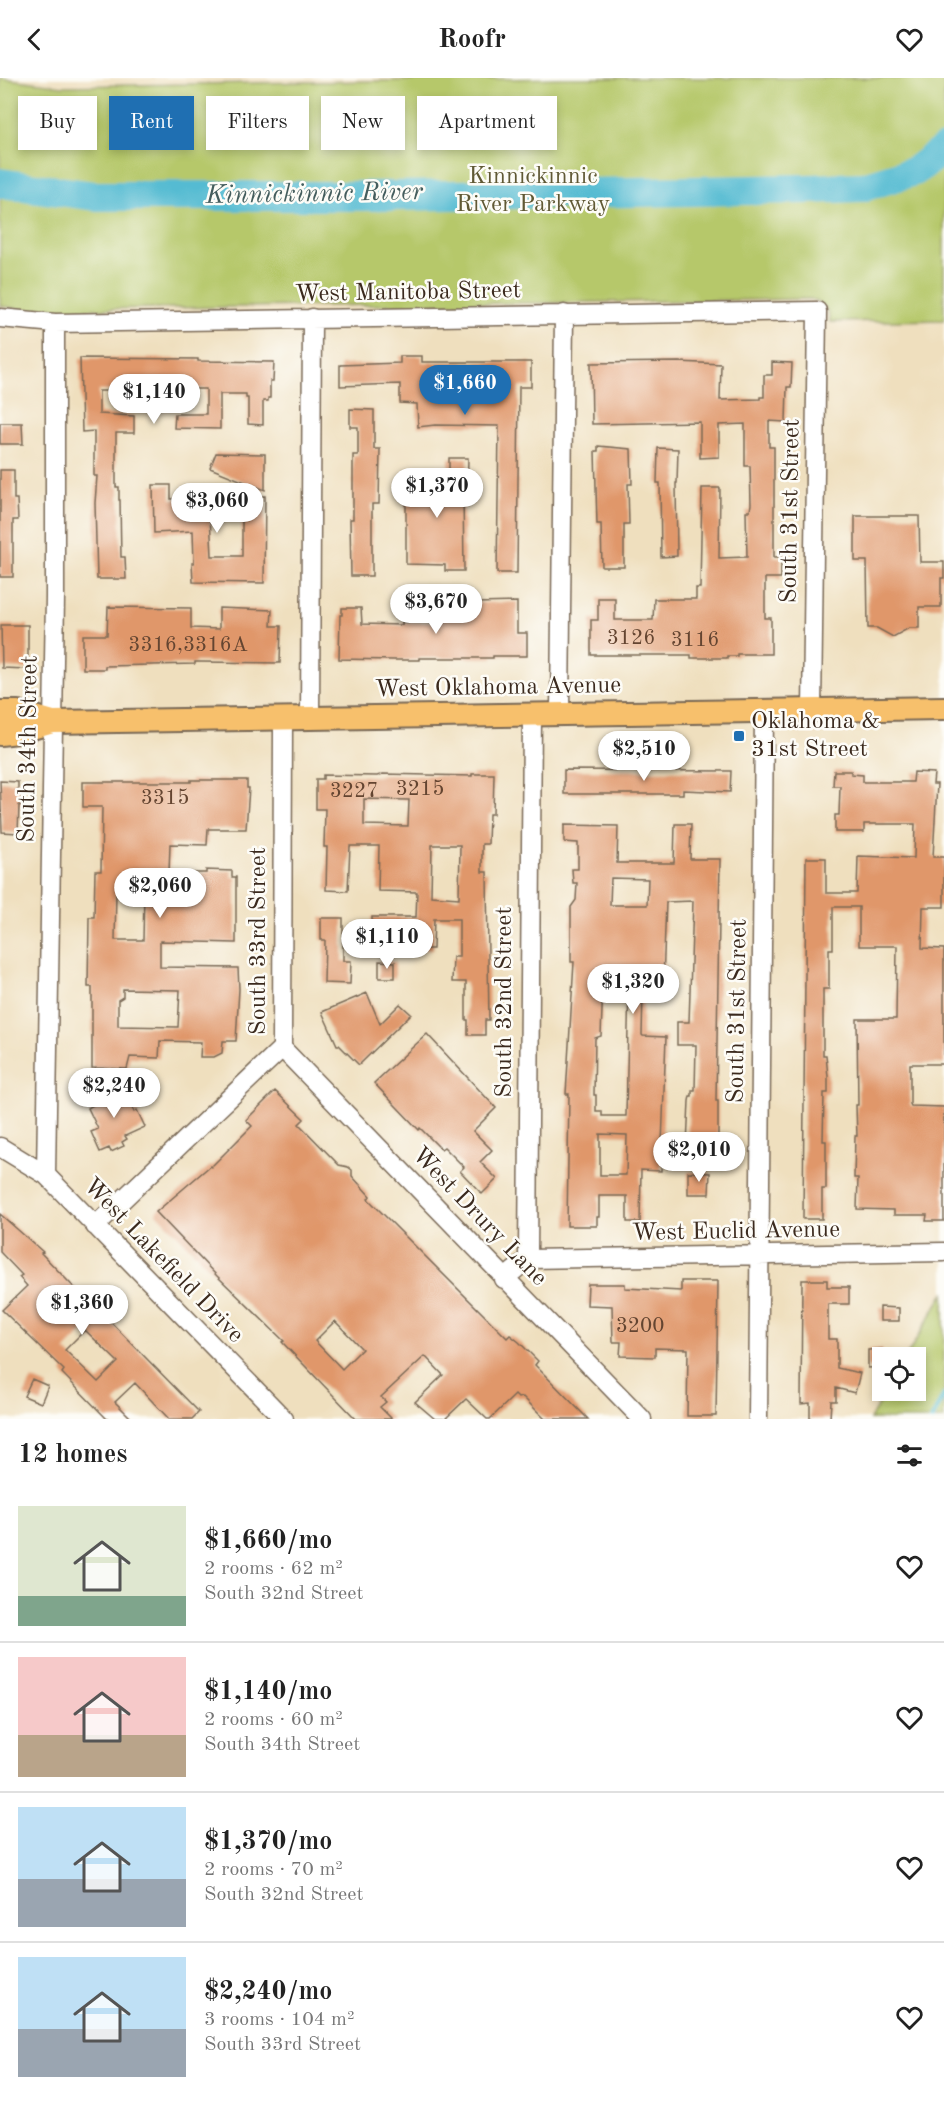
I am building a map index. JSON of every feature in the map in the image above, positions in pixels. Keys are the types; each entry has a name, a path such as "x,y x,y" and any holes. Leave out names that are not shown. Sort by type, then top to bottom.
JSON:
{"main road":[{"name":"West Oklahoma Avenue","path":"0,734 18,732 53,722 944,708"},
{"name":"West Oklahoma Avenue","path":"0,712 18,712 53,722"}],"street":[{"name":"West Manitoba Street","path":"0,318 55,323 817,311"},
{"name":"South 31st Street","path":"812,711 817,311"},
{"path":"560,713 564,314"},
{"path":"310,719 312,318"},
{"name":"South 34th Street","path":"46,1175 53,722 55,323"},
{"name":"South 31st Street","path":"758,1419 764,711"},
{"name":"South 32nd Street","path":"528,1259 532,714"},
{"name":"South 33rd Street","path":"95,1226 282,1048 283,720"},
{"name":"West Drury Lane","path":"282,1048 642,1419"},
{"name":"West Lakefield Drive","path":"0,1147 46,1175 284,1419"},
{"name":"West Euclid Avenue","path":"528,1259 944,1252"},
{"path":"504,1279 528,1259"}],"green space":[{"name":"Kinnickinnic River Parkway","path":"0,78 63,86 564,78 944,78 944,320 830,322 829,313 825,307 811,299 28,310 0,306"},
{"path":"944,1293 944,1419 870,1419 881,1401 926,1401 926,1347 912,1347"}],"building":[{"path":"400,356 422,356 422,362 531,362 531,387 519,387 517,573 497,573 499,426 418,427 417,404 400,403 400,384 340,386 340,365 400,363"},
{"path":"80,358 274,362 273,381 270,381 270,398 268,401 263,401 263,425 248,424 246,394 220,394 220,429 174,428 175,414 206,414 206,389 188,389 187,379 124,380 124,391 99,391 99,414 134,416 134,433 116,433 116,487 119,487 121,557 125,557 126,579 97,579 95,503 97,476 94,476 94,431 82,432"},
{"path":"772,362 792,363 791,387 787,387 786,422 769,421 769,447 774,447 774,557 781,557 781,578 765,578 765,618 771,618 771,654 737,654 737,656 727,656 727,658 691,658 691,655 591,655 591,620 598,620 598,598 615,598 615,620 653,620 654,599 696,599 696,588 700,588 702,488 720,488 719,558 747,557 746,511 750,511 751,504 750,466 745,466 745,424 719,425 719,457 700,458 700,422 592,424 591,363 721,364 720,400 764,397 764,375 772,375"},
{"path":"350,409 374,410 374,449 380,449 379,504 372,504 372,576 351,576 350,519 353,519 353,455 358,455 358,427 350,427"},
{"path":"0,423 22,423 23,444 0,444"},
{"path":"598,446 631,449 632,484 628,484 629,524 624,524 624,567 602,567 601,524 597,524 595,451 598,451"},
{"path":"658,448 678,449 677,556 661,557 660,483 657,483"},
{"path":"216,453 265,454 265,490 210,468"},
{"path":"449,458 468,458 467,493 463,493 464,571 445,571 445,565 406,564 406,482 449,481"},
{"path":"0,470 14,470 14,499 17,499 18,520 13,520 13,577 0,577"},
{"path":"153,485 171,485 171,499 265,496 264,583 193,582 193,531 154,533","holes":["210,516 242,516 242,556 212,556"]},
{"path":"855,516 919,516 920,562 944,562 944,578 941,578 941,607 919,607 919,628 909,628 893,637 877,628 868,628 867,561 855,561"},
{"path":"517,602 517,633 527,633 527,656 419,658 419,660 339,659 342,608 361,608 362,624 402,625 402,622 436,622 436,604"},
{"path":"108,607 191,608 191,628 219,629 219,608 272,610 271,626 281,626 280,663 195,662 195,664 105,666 105,669 83,669 83,635 107,635"},
{"path":"1,625 28,625 28,669 2,668"},
{"path":"564,770 731,771 730,792 683,790 683,794 564,794"},
{"path":"834,771 851,771 851,774 863,775 863,782 913,782 914,772 934,773 933,784 937,784 933,857 944,857 944,907 923,907 922,948 944,949 944,1064 910,1064 910,1104 911,1106 944,1107 944,1221 926,1221 927,1215 894,1215 894,1210 857,1209 858,1178 854,1178 855,1136 857,1136 856,1105 858,1105 857,1019 896,1019 897,946 859,946 859,907 833,907 833,949 829,949 829,989 823,989 823,1055 826,1055 828,1077 828,1093 824,1093 823,1141 826,1141 826,1189 822,1189 822,1219 803,1219 806,858 826,858 826,893 857,893 858,856 914,858 915,824 864,824 864,832 835,832 835,815 839,815 840,786 833,786"},
{"path":"383,774 472,776 472,774 494,774 493,814 489,814 488,844 482,844 482,872 487,872 489,1020 485,1020 485,1035 468,1035 466,982 452,982 453,957 459,957 459,919 434,919 433,949 416,949 416,933 372,933 372,917 416,917 417,892 378,891 379,846 350,846 348,891 326,890 325,809 316,809 316,779 323,779 323,775 377,776","holes":["364,799 409,800 408,826 364,825","432,845 460,845 459,898 431,896"]},
{"path":"191,780 247,780 247,788 249,788 246,829 208,829 207,845 170,844 169,873 206,873 206,870 232,871 232,877 236,877 236,943 160,941 160,967 238,968 236,1041 223,1041 222,1053 214,1057 200,1057 201,1042 160,1041 159,1058 130,1057 127,1069 92,1068 92,987 88,987 89,917 94,917 95,871 101,871 102,807 83,807 83,782 191,782","holes":["116,892 144,892 143,940 115,940","123,989 180,990 178,1027 118,1026 118,1000 123,997"]},
{"path":"0,781 18,782 18,791 22,791 18,833 2,832"},
{"path":"675,824 691,824 690,859 720,859 716,1101 718,1101 718,1143 716,1145 687,1145 689,1101 692,1090 695,1090 696,1045 677,1045 677,1022 689,1022 693,901 666,902 663,981 657,981 657,993 643,993 642,1035 666,1037 661,1171 641,1170 640,1222 627,1222 627,1196 599,1196 597,1226 567,1226 569,1094 566,1094 574,962 571,962 571,907 576,900 577,883 573,883 572,869 578,869 578,843 564,842 564,825 618,826 617,863 674,863","holes":["611,878 648,879 647,905 610,905","603,983 629,983 626,1116 602,1116 602,1111 596,1111 595,1038 601,1036","600,1134 627,1135 626,1175 600,1175"]},
{"path":"321,918 343,918 343,961 351,961 350,984 324,983 325,940 321,940"},
{"path":"379,961 395,962 395,978 379,978"},
{"path":"367,993 380,1024 400,1004 411,1014 359,1065 337,1045 322,1012"},
{"path":"427,1034 496,1108 473,1131 492,1150 480,1162 497,1179 482,1194 460,1171 464,1167 444,1147 441,1149 420,1128 419,1130 374,1083"},
{"path":"120,1083 134,1112 137,1110 145,1127 125,1136 127,1139 122,1142 124,1146 111,1152 109,1148 100,1152 91,1132 98,1129 88,1108 95,1104 92,1096"},
{"path":"275,1091 304,1119 299,1124 339,1165 352,1170 352,1176 370,1196 368,1199 507,1338 510,1335 538,1361 535,1365 588,1419 545,1419 523,1397 518,1398 515,1395 490,1419 487,1419 466,1399 445,1419 435,1419 415,1402 443,1375 425,1356 381,1397 386,1402 380,1407 392,1419 356,1419 282,1342 284,1341 156,1212 211,1167 252,1126 246,1120","holes":["335,1321 362,1349 342,1369 315,1341"]},
{"path":"688,1172 710,1173 709,1194 688,1194"},
{"path":"0,1214 43,1252 41,1253 90,1304 91,1302 199,1412 192,1419 169,1419 135,1383 115,1402 132,1419 107,1419 62,1373 64,1370 2,1310 27,1286 19,1277 22,1275 0,1252","holes":["85,1330 118,1362 98,1382 65,1350"]},
{"path":"802,1280 827,1280 827,1287 849,1287 849,1304 828,1304 828,1339 837,1339 837,1368 860,1373 855,1393 836,1388 836,1401 831,1401 830,1419 810,1419 810,1403 801,1404"},
{"path":"681,1281 718,1281 716,1416 687,1416 688,1349 655,1348 655,1357 620,1356 621,1342 613,1342 612,1306 587,1305 588,1284 625,1284 625,1288 681,1291"},
{"path":"880,1307 899,1308 899,1321 880,1321"},
{"path":"868,1350 872,1350 872,1368 868,1368"},
{"path":"32,1379 48,1386 41,1403 24,1396"}],"waterway":[{"name":"Kinnickinnic River","path":"0,183 95,196 399,196 809,189 863,187 915,171 944,149"},
{"path":"932,1419 944,1395"}],"place":[{"name":"Oklahoma & 31st Street","path":"739,736"}]}
